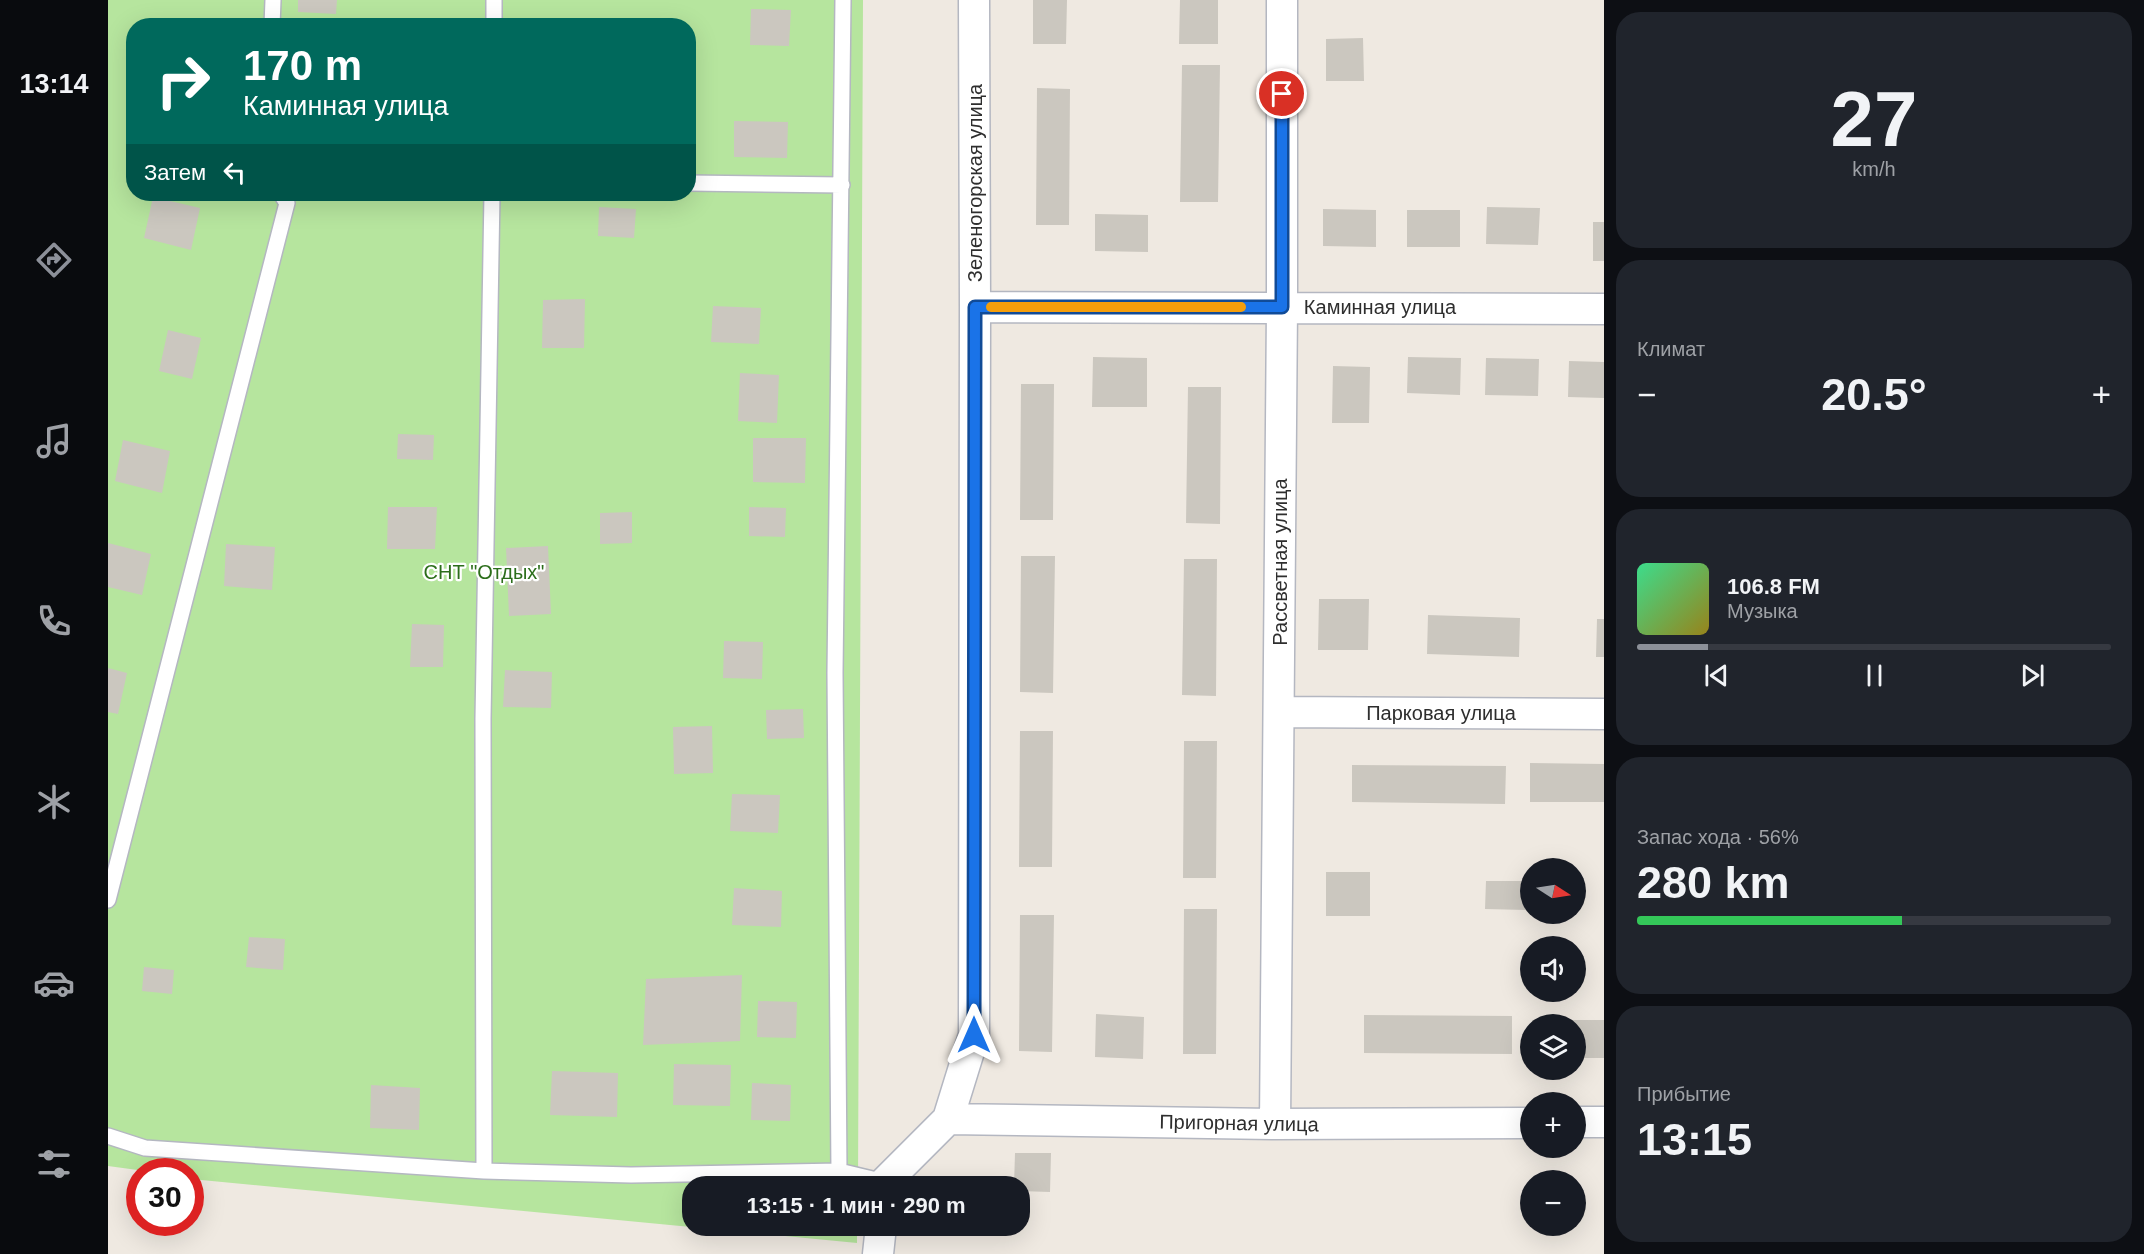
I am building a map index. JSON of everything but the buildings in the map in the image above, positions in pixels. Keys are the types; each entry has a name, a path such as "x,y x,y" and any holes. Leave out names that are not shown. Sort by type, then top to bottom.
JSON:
{"street":[{"name":"Зеленогорская улица","path":"948,1119 974,1035 974,0"},
{"name":"Рассветная улица","path":"1275,1124 1282,307 1282,0"},
{"name":"Каминная улица","path":"975,307 1604,309"},
{"name":"Парковая улица","path":"1279,712 1604,714"},
{"name":"Пригорная улица","path":"948,1119 1275,1124 1520,1123"},
{"path":"893,1176 948,1119"},
{"path":"1586,1122 1604,1122"},
{"path":"878,1254 880,1236"}],"lane":[{"path":"272,18 273,0"},
{"path":"494,18 495,0"},
{"path":"839,1171 835,673 843,0"},
{"path":"696,183 842,185"},
{"path":"108,900 286,201"},
{"path":"484,1170 483,718 492,201"},
{"path":"108,1136 145,1148 484,1170 631,1175 839,1171 857,1176"}],"green space":[{"name":"СНТ \"Отдых\"","path":"108,0 863,0 858,1176 682,1176 682,1226 204,1180 204,1158 126,1158 126,1168 108,1166"},
{"name":"СНТ \"Отдых\"","path":"784,1236 857,1236 857,1243"}],"slow traffic":[{"path":"991,307 1241,307"}],"route":[{"path":"974,1035 975,307 1282,307 1282,94"}]}
